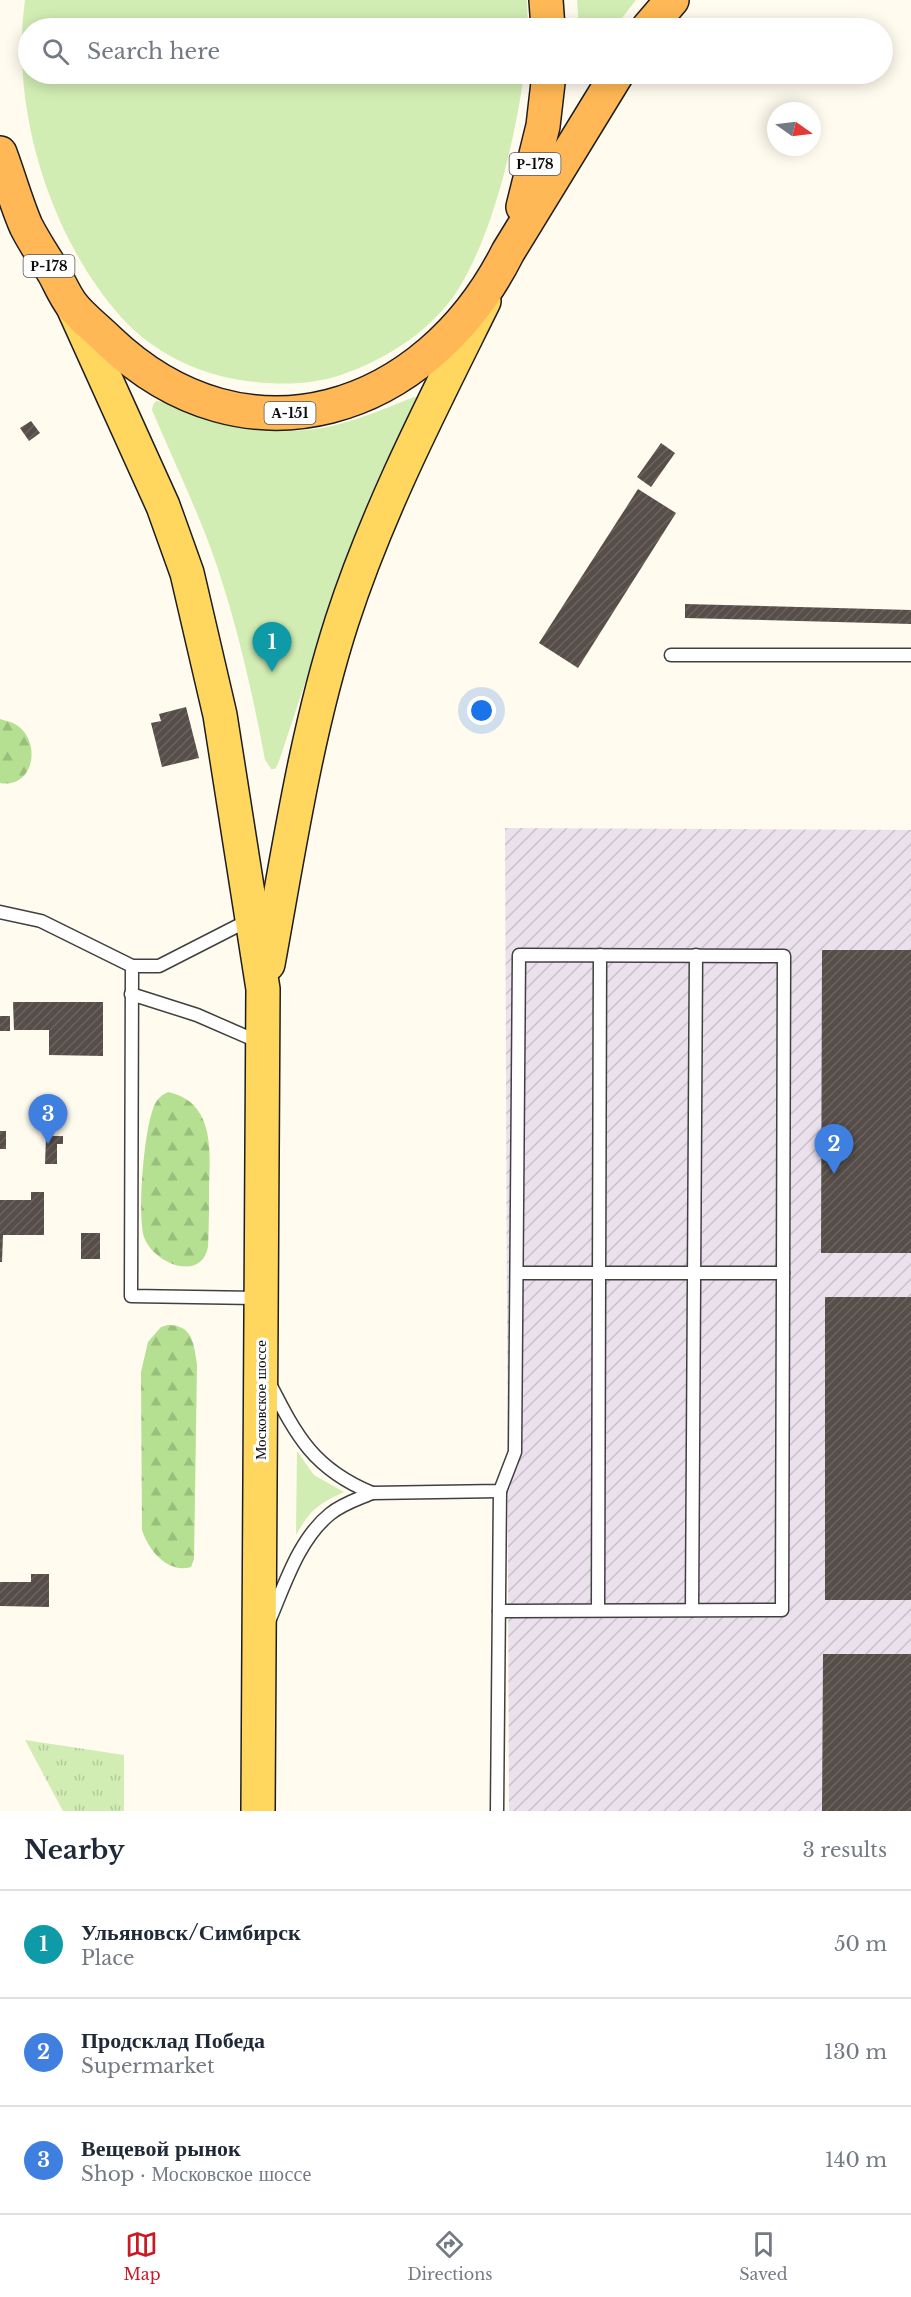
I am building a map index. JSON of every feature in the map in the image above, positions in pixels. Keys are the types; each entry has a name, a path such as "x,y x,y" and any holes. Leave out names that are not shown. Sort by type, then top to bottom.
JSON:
{"highway":[{"path":"546,0 547,18"},
{"path":"657,18 672,0"},
{"name":"Р-178","path":"494,281 508,252 529,189 543,126 548,84"},
{"path":"508,252 611,84"},
{"name":"Р-178","path":"0,153 26,226 72,305"},
{"path":"0,196 26,226"},
{"name":"А-151","path":"72,305 130,360 173,388 213,404 256,413 299,412 352,400 403,375 449,337 494,281"}],"main road":[{"path":"263,989 310,735 342,621 380,516 494,281"},
{"path":"72,305 163,506 188,573 220,715 263,989"},
{"name":"Московское шоссе","path":"258,1811 263,989"}],"lane":[{"path":"671,655 911,655"},
{"path":"0,912 41,921 132,966 159,966 252,918"},
{"path":"497,1811 500,1491 514,1452 519,955 784,956 782,1610 499,1611"},
{"path":"598,1611 600,955"},
{"path":"692,1610 696,955"},
{"path":"132,966 131,1296 261,1298"},
{"path":"131,994 197,1015 263,1043"},
{"path":"516,1273 783,1273"},
{"path":"261,1366 283,1409 312,1454 328,1470 350,1484 372,1493"},
{"path":"260,1643 289,1573 311,1535 331,1513 372,1493 500,1491"}],"shaded area":[{"path":"505,828 911,830 911,1811 509,1811"}],"green space":[{"path":"25,0 527,0 528,18 24,18"},
{"path":"577,0 636,0 622,18 578,18"},
{"path":"24,84 522,84 509,155 493,212 471,265 448,303 422,330 392,352 341,375 299,383 237,380 200,370 165,353 135,331 96,285 74,248 55,209 40,168 30,126"},
{"path":"414,397 420,398 315,653 278,764 275,769 271,769 265,760 244,662 217,566 152,410 153,405 156,401 163,402 201,416 241,426 281,431 322,428 346,422"},
{"path":"0,719 18,726 30,743 32,754 27,772 20,779 11,783 0,783"},
{"path":"168,1092 183,1097 194,1106 202,1117 209,1144 208,1247 204,1258 187,1267 166,1261 157,1255 144,1237 142,1226 145,1150 151,1115 160,1097"},
{"path":"168,1325 183,1328 191,1337 197,1365 194,1559 191,1567 182,1568 174,1567 160,1558 149,1545 142,1530 141,1372 148,1342 161,1327"},
{"path":"297,1451 314,1475 344,1492 316,1509 306,1519 296,1535"},
{"path":"25,1740 124,1755 124,1811 63,1811"}],"building":[{"path":"31,421 40,433 29,441 20,428"},
{"path":"661,443 675,453 651,487 637,477"},
{"path":"638,489 676,513 578,668 539,643"},
{"path":"685,604 911,610 911,624 685,618"},
{"path":"186,707 199,758 162,767 151,723 161,721 159,714"},
{"path":"822,950 911,950 911,1253 821,1253"},
{"path":"13,1002 103,1002 103,1056 49,1055 49,1030 14,1030"},
{"path":"0,1016 10,1016 10,1031 0,1031"},
{"path":"0,1131 6,1131 6,1149 0,1149"},
{"path":"46,1136 63,1136 63,1144 57,1144 57,1164 45,1164"},
{"path":"31,1192 44,1192 44,1235 3,1235 2,1262 0,1262 0,1200 31,1200"},
{"path":"81,1233 100,1233 100,1259 81,1259"},
{"path":"825,1297 911,1297 911,1600 825,1600"},
{"path":"31,1574 49,1574 49,1607 0,1606 0,1582 31,1582"},
{"path":"823,1654 911,1654 911,1811 822,1811"}],"place":[{"name":"Ульяновск/Симбирск","path":"272,672"},
{"name":"Вещевой рынок","path":"48,1144"},
{"name":"Продсклад Победа","path":"834,1174"}]}
